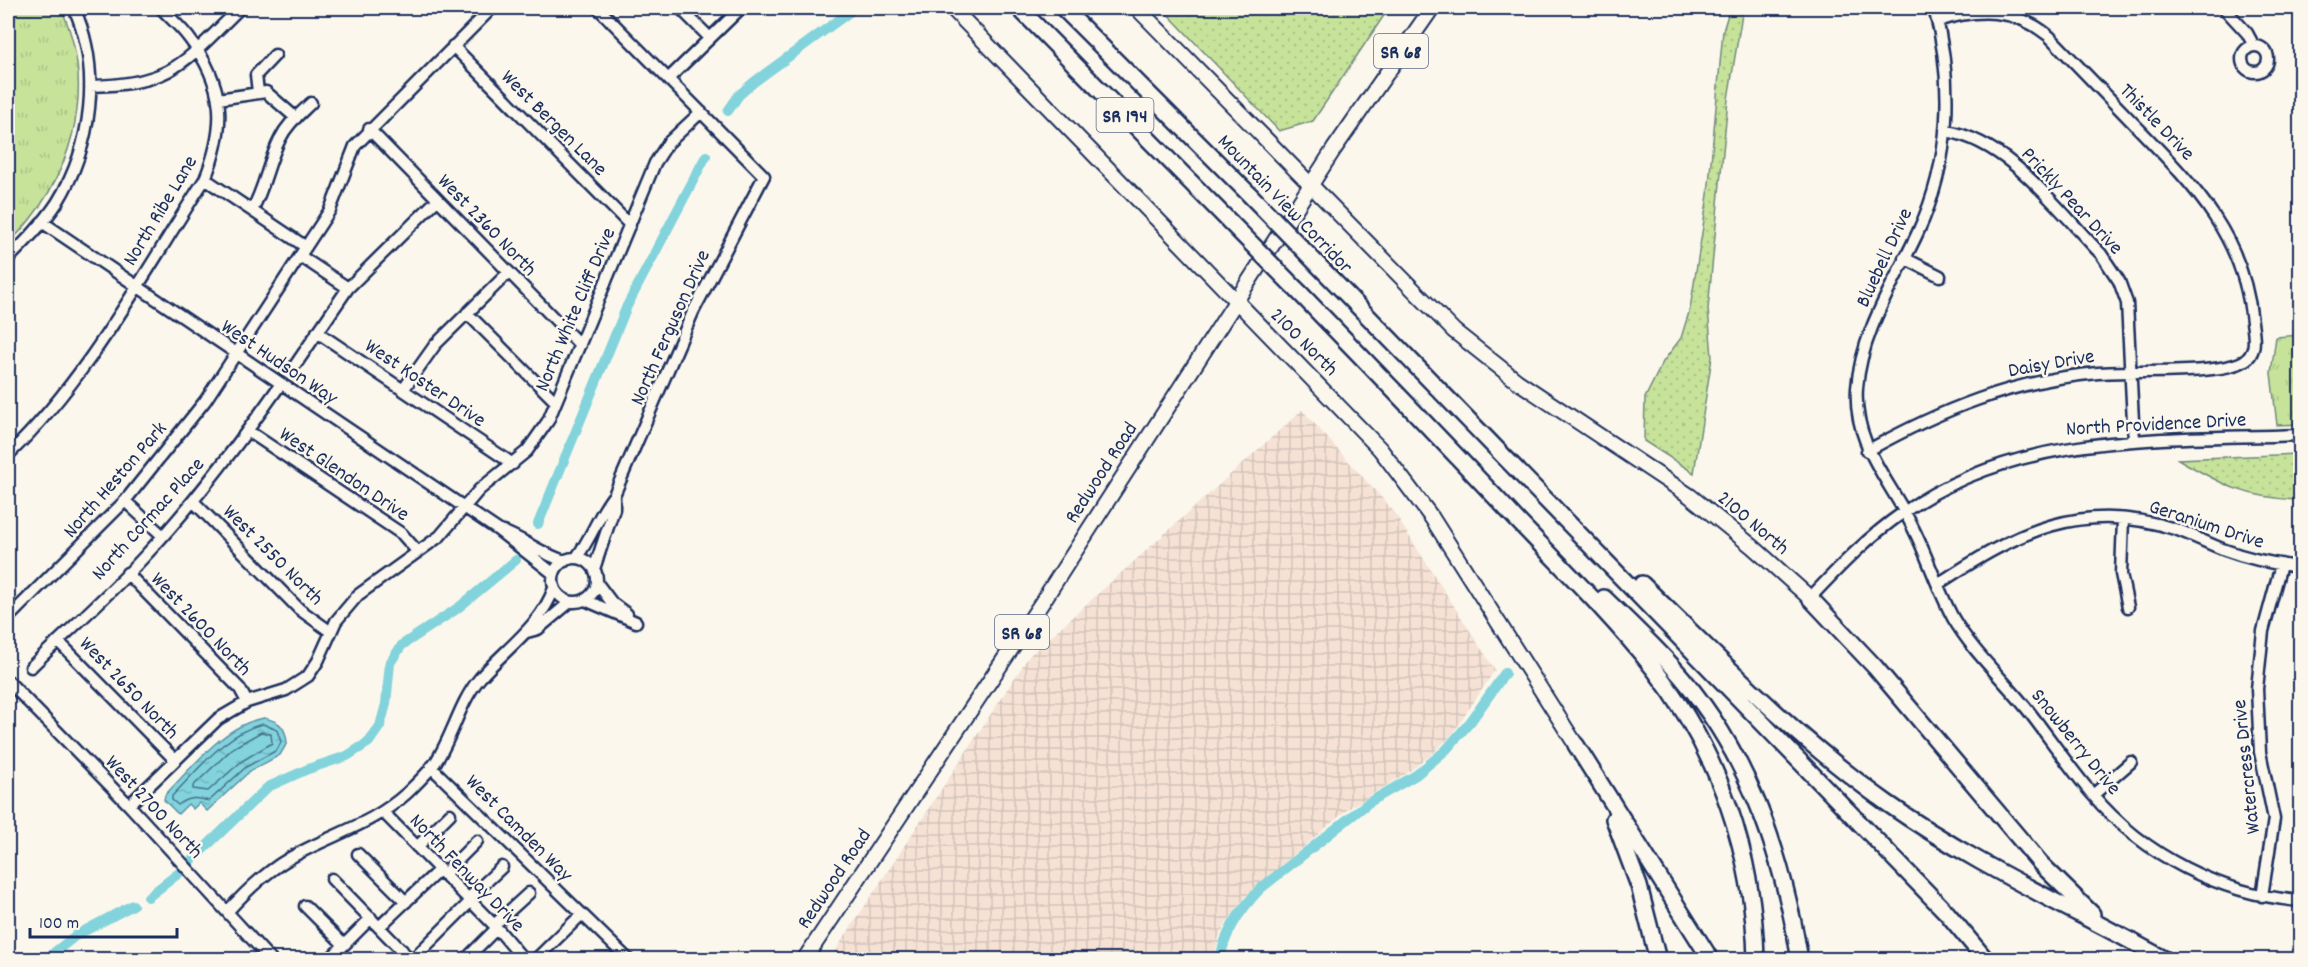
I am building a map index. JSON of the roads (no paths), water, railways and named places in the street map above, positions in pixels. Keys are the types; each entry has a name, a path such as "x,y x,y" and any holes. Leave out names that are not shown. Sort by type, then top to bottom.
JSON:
{"highway":[{"name":"SR 194","path":"1019,8 1430,428"},
{"name":"Mountain View Corridor","path":"1063,8 1250,195 1478,429"},
{"path":"1430,428 1631,642 1660,678 1689,721 1717,776 1738,834 1752,905 1756,960"},
{"path":"1430,428 1657,651 1704,706 1735,756 1766,820 1783,871 1800,960"},
{"path":"1478,429 1761,699 1860,783 1961,851 2166,960"},
{"path":"1478,429 1947,914 1986,960"},
{"path":"1810,598 1875,667 2057,882 2092,914 2136,944"},
{"path":"1576,745 1605,799 1629,856 1659,960"},
{"path":"1576,745 1711,960"}],"main road":[{"name":"2100 North","path":"952,8 1359,426 1399,473 1447,541 1576,745"},
{"name":"2100 North","path":"1137,8 1418,296 1471,346 1517,381 1690,496 1810,598"},
{"name":"Redwood Road","path":"804,960 1041,604 1235,300 1432,8"}],"street":[{"path":"8,259 56,204 76,164 88,121 90,86 84,36 74,8"},
{"name":"North Ribe Lane","path":"8,455 42,420 79,375 205,179 220,129 218,99 212,74 197,50 161,8"},
{"path":"90,86 120,86 149,81 176,67 240,8"},
{"name":"North Heston Park","path":"8,618 125,501 175,441 236,354 303,251 334,201 350,156 369,129 492,8"},
{"path":"598,8 701,112"},
{"path":"680,8 710,38"},
{"path":"668,78 741,8"},
{"name":"Bluebell Drive","path":"1905,512 1867,451 1857,412 1858,376 1873,326 1933,191 1946,131 1946,73 1934,8"},
{"path":"2224,8 2252,39 2253,46"},
{"name":"Thistle Drive","path":"1938,21 1961,14 1992,11 2011,14 2031,23 2049,36 2184,175 2213,213 2242,269 2250,298 2254,342 2251,354"},
{"name":"West Bergen Lane","path":"453,46 630,225"},
{"path":"258,92 256,75 275,55"},
{"path":"218,99 258,92 271,93 296,118"},
{"path":"252,210 262,193 280,138 311,103"},
{"name":"North White Cliff Drive","path":"129,805 218,719 247,702 286,690 301,681 318,661 330,632 349,604 366,586 440,536 464,507 513,464 539,436 556,402 659,156 668,143 701,112"},
{"name":"North Ferguson Drive","path":"570,560 583,549 599,516 614,495 693,312 764,176 701,112"},
{"name":"West 2360 North","path":"369,129 580,345"},
{"name":"Prickly Pear Drive","path":"1946,131 1976,138 2001,153 2108,263 2120,281 2127,303 2134,441"},
{"path":"205,179 252,210 348,288"},
{"path":"296,364 348,288 437,200"},
{"name":"West Hudson Way","path":"42,222 136,288 498,530 554,574"},
{"path":"1904,258 1940,276"},
{"path":"403,390 427,354 508,272"},
{"path":"467,313 556,402"},
{"name":"West Koster Drive","path":"317,333 513,464"},
{"name":"Daisy Drive","path":"1867,451 1934,415 1987,395 2058,378 2219,367 2241,363 2251,354"},
{"name":"North Cormac Place","path":"31,667 163,536 248,431 280,385"},
{"name":"West Glendon Drive","path":"248,431 402,534 417,551"},
{"name":"North Providence Drive","path":"1810,598 1861,547 1905,512 1964,478 2009,461 2074,446 2134,441 2301,435"},
{"name":"North Ferguson Drive","path":"594,569 614,508 614,495"},
{"path":"125,501 163,536"},
{"name":"West 2550 North","path":"193,501 299,609 330,632"},
{"name":"Snowberry Drive","path":"1905,512 1953,617 1967,638 2028,711 2093,795 2133,835 2162,855 2205,878 2262,896 2301,902"},
{"path":"2123,519 2121,574 2128,608"},
{"name":"Geranium Drive","path":"1938,584 1998,545 2026,533 2075,520 2123,519 2167,527 2236,554 2281,565 2301,567"},
{"name":"West Hudson Way","path":"498,530 520,538 553,558 570,560"},
{"path":"227,912 270,871 300,852 374,819 407,792 431,767 470,689 492,664 527,632 546,607 554,588 554,574 570,560 583,560 594,569 597,583 612,603 636,622 585,600 570,602 538,629 527,632"},
{"name":"Watercress Drive","path":"2262,896 2274,819 2260,752 2257,689 2263,631 2281,565"},
{"name":"West 2600 North","path":"127,573 240,689 247,702"},
{"path":"585,600 595,590 597,583"},
{"path":"554,588 558,595 570,602"},
{"name":"West 2650 North","path":"58,641 174,760"},
{"name":"West 2700 North","path":"8,681 129,805 227,912 263,957"},
{"path":"2093,795 2131,762"},
{"name":"West Camden Way","path":"431,767 629,960"},
{"name":"North Fenway Drive","path":"383,812 496,927 525,960"},
{"path":"417,847 450,814"},
{"path":"379,927 477,841"},
{"path":"358,854 406,902"},
{"path":"332,879 412,960 502,867"},
{"path":"465,960 528,894"},
{"path":"305,906 344,945"},
{"path":"535,960 581,915"},
{"path":"329,960 371,918"},
{"path":"392,960 402,950"}],"water":[{"path":"264,718 278,723 285,733 287,743 280,755 250,771 207,811 199,803 193,809 188,804 178,814 164,800 165,795 222,738 249,722"}],"waterway":[{"path":"728,111 739,95 754,82 855,8"},
{"path":"538,524 627,306 706,156"},
{"path":"192,860 268,787 308,769 347,756 369,742 380,726 386,704 390,663 402,645 458,608 516,560"},
{"path":"1220,960 1225,940 1234,922 1260,889 1368,803 1416,775 1446,750 1471,721 1505,673"},
{"path":"148,897 179,873"},
{"path":"45,960 75,936 133,905"}]}
